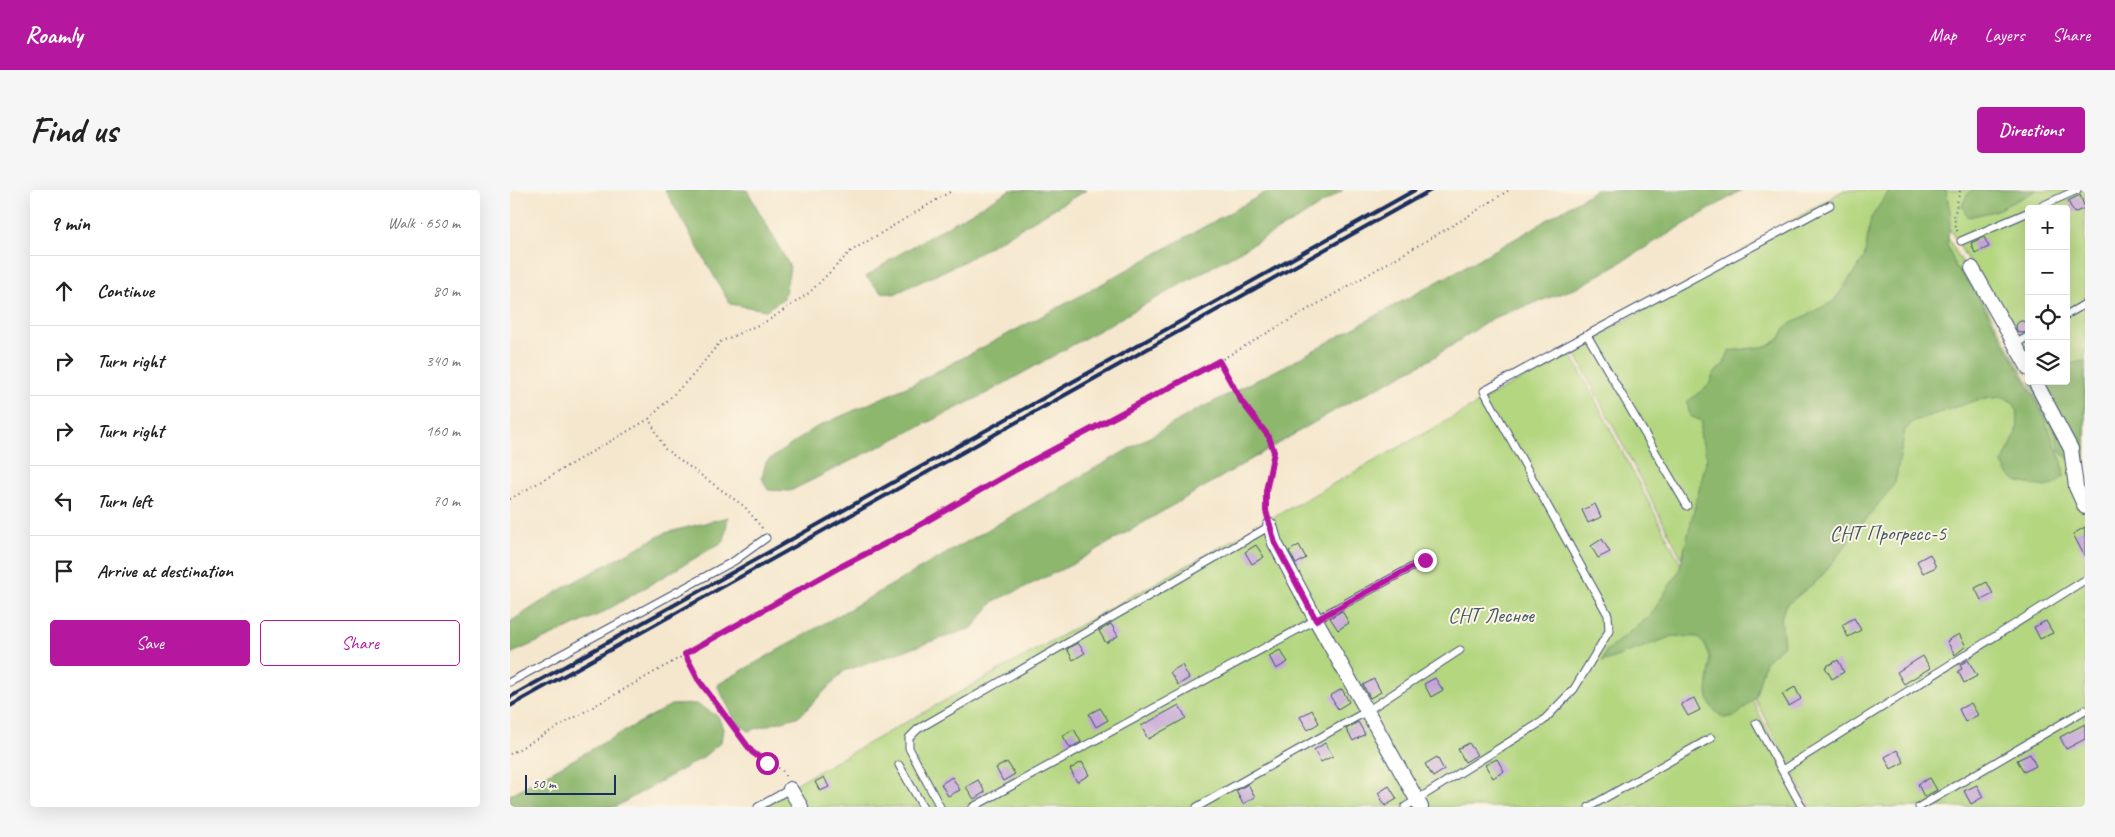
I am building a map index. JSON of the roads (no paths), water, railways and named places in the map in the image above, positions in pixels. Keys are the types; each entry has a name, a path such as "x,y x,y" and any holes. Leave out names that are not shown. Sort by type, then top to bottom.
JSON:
{"street":[{"path":"1972,268 2025,362"},
{"path":"2037,385 2071,450 2076,487 2085,507"},
{"path":"1270,526 1275,543 1367,711 1414,805"},
{"path":"790,789 801,807"}],"lane":[{"path":"2044,205 2077,190"},
{"path":"1414,805 1543,721 1574,689 1610,631 1608,615 1484,392 1830,206"},
{"path":"1961,242 2025,214"},
{"path":"2070,313 2085,304"},
{"path":"1587,335 1687,506"},
{"path":"2015,344 2025,338"},
{"path":"940,807 909,748 909,738 918,729 1270,526"},
{"path":"510,682 734,561 766,538"},
{"path":"973,807 1425,560"},
{"path":"1782,770 2085,580"},
{"path":"1197,807 1367,711 1460,650"},
{"path":"1919,807 2085,710"},
{"path":"1756,723 1802,807"},
{"path":"1588,807 1711,738"},
{"path":"899,765 923,807"},
{"path":"758,807 790,789"}],"railway":[{"path":"510,697 1415,190"},
{"path":"510,706 1431,190"}],"park label":[{"name":"СНТ Прогресс-5","path":"1888,533"},
{"name":"СНТ Лесное","path":"1491,615"}]}
